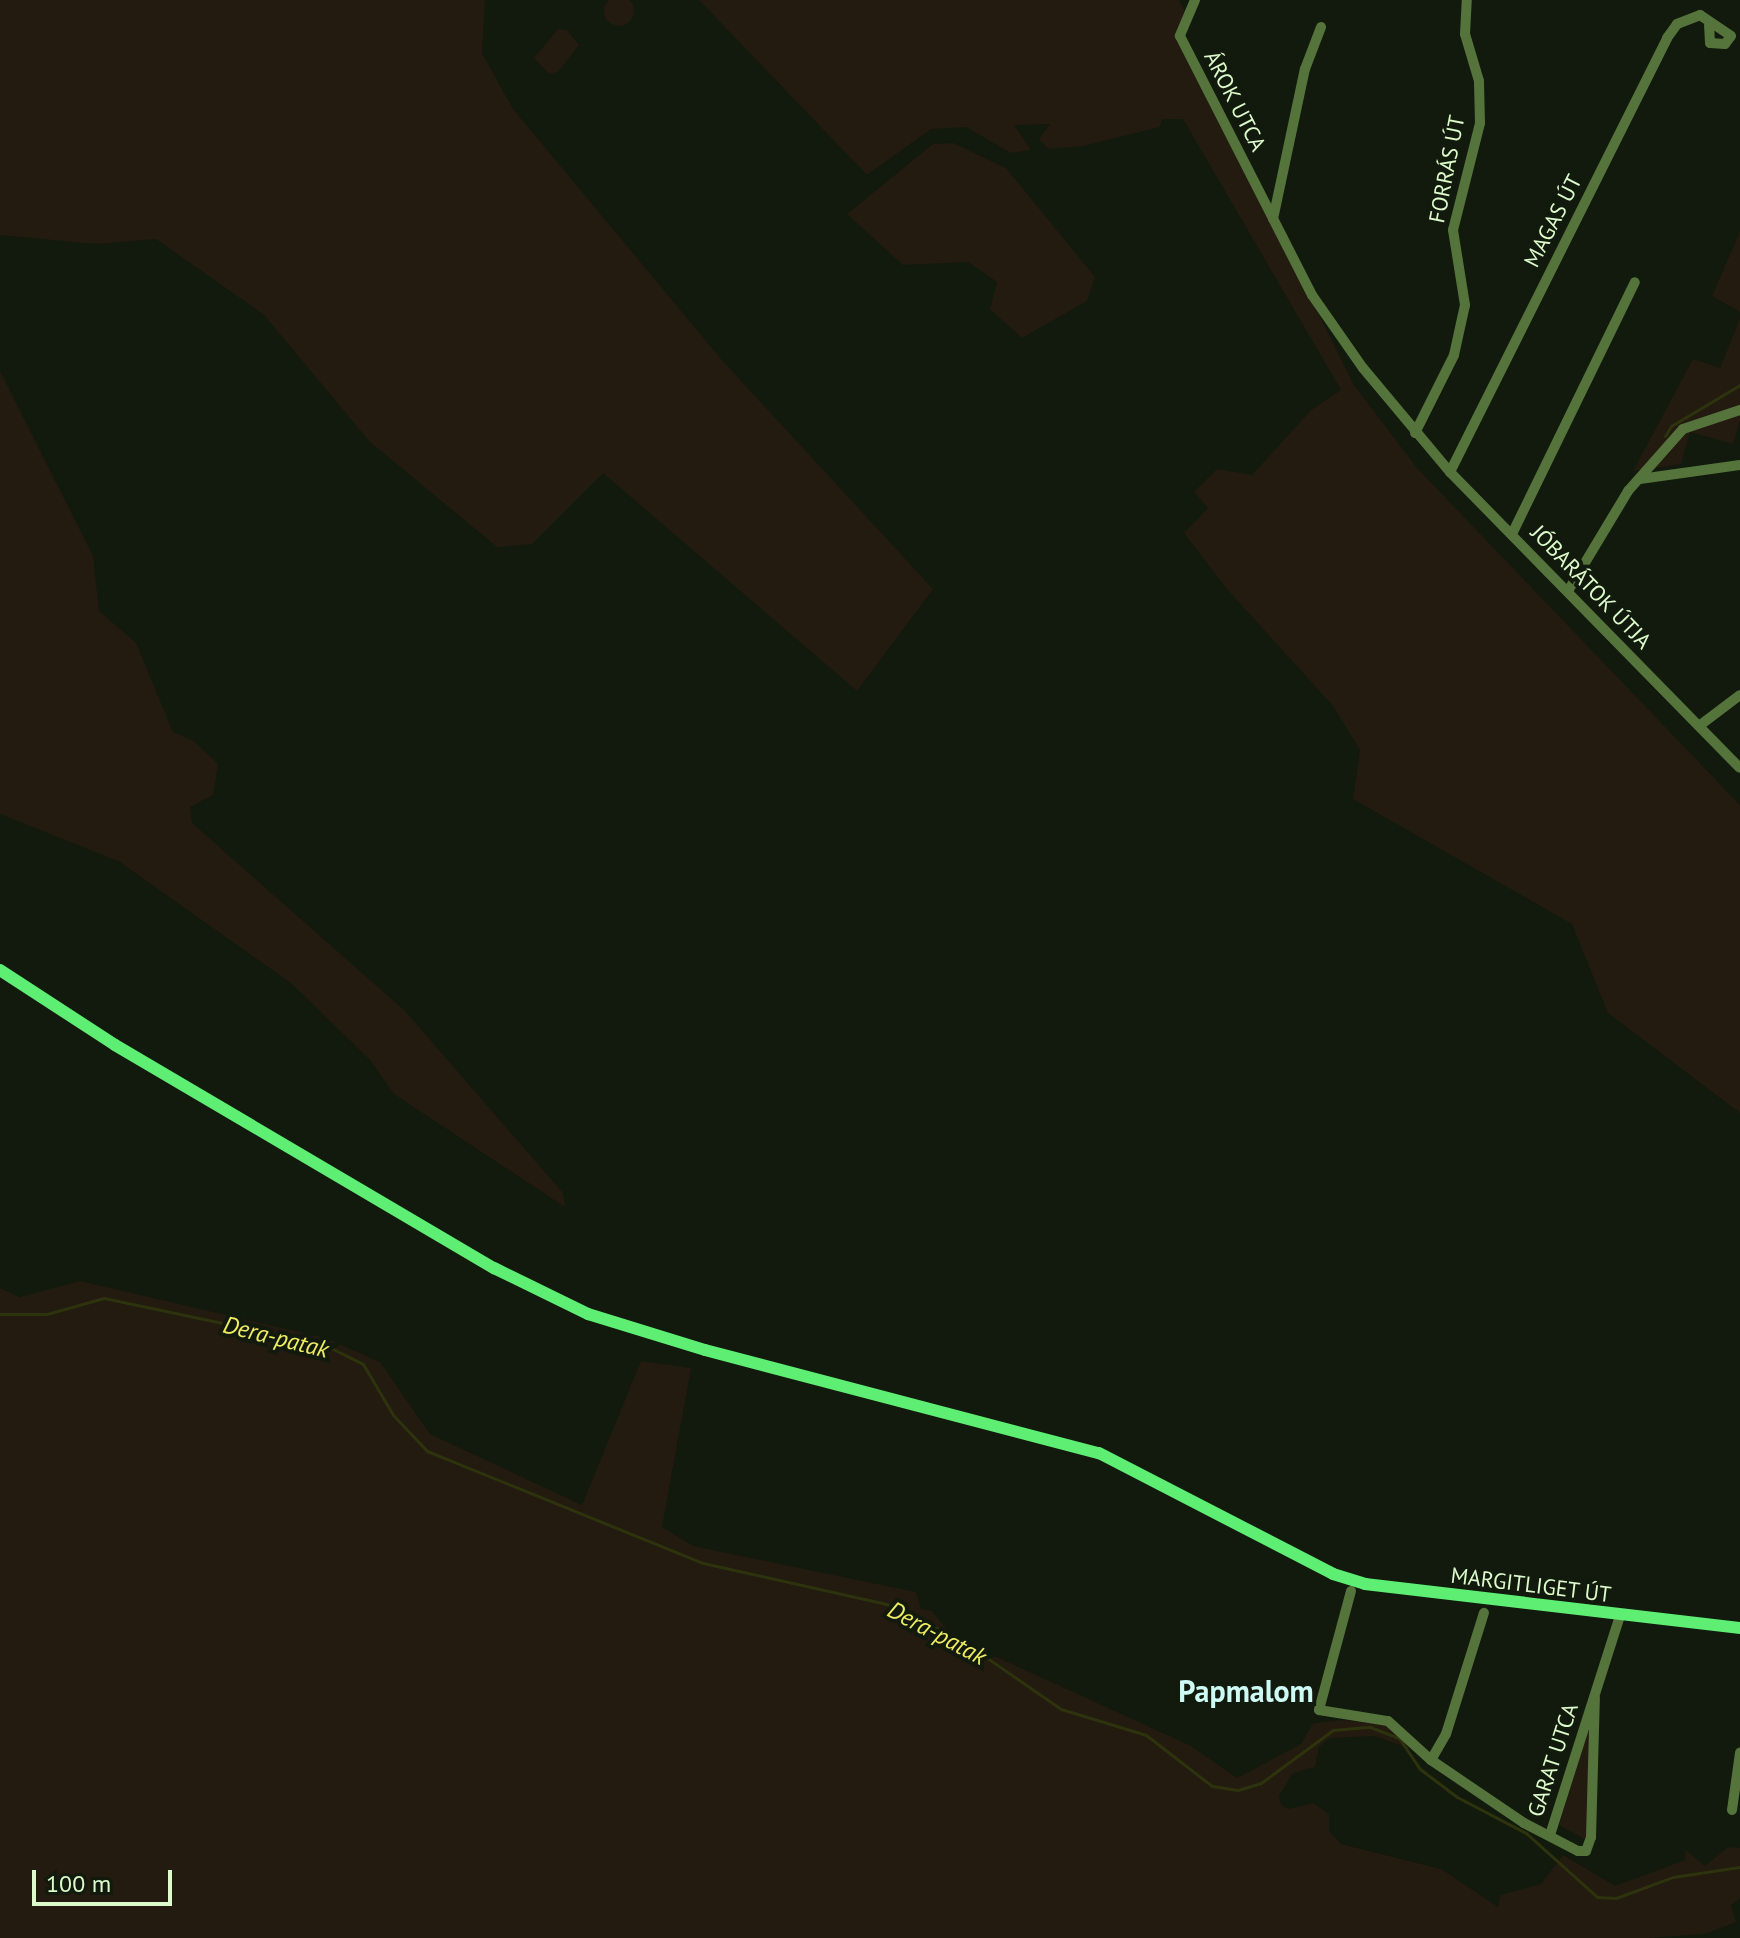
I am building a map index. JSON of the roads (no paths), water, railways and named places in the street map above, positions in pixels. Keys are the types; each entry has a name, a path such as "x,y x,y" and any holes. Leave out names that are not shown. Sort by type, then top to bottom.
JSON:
{"main road":[{"name":"MARGITLIGET ÚT","path":"0,970 115,1045 541,1293 629,1329 1099,1453 1320,1567 1383,1587 1740,1628"}],"street":[{"name":"ÁROK UTCA","path":"1195,0 1180,36 1312,295 1415,433"},
{"name":"FORRÁS ÚT","path":"1415,433 1454,355 1465,305 1453,230 1480,123 1479,81 1465,34 1467,0"},
{"name":"MAGAS ÚT","path":"1450,472 1667,38 1691,16 1700,15 1709,25"},
{"path":"1273,219 1305,69 1321,27"},
{"path":"1512,534 1635,282"},
{"path":"1568,591 1628,491 1683,429 1740,410"},
{"name":"JÓBARÁTOK ÚTJA","path":"1415,433 1740,768"},
{"path":"1640,479 1740,465"},
{"path":"1699,726 1740,695"},
{"path":"1351,1591 1317,1705 1326,1713 1388,1721 1431,1760 1550,1835"},
{"path":"1431,1760 1446,1734 1484,1613"},
{"name":"GARAT UTCA","path":"1595,1698 1591,1837 1586,1851 1578,1851 1550,1835 1620,1615"},
{"path":"1732,1810 1740,1753"}],"waterway":[{"path":"1665,436 1671,426 1740,385"},
{"name":"Dera-patak","path":"0,1314 47,1314 104,1298 323,1344 363,1364 393,1415 427,1451 703,1563 886,1604 961,1640 1061,1709 1146,1735 1212,1786 1238,1790 1261,1783 1333,1730 1370,1727 1399,1738 1420,1769 1457,1797 1526,1833 1597,1897 1616,1898 1673,1877 1740,1867"}],"district":[{"name":"Papmalom","path":"1246,1691"}]}
